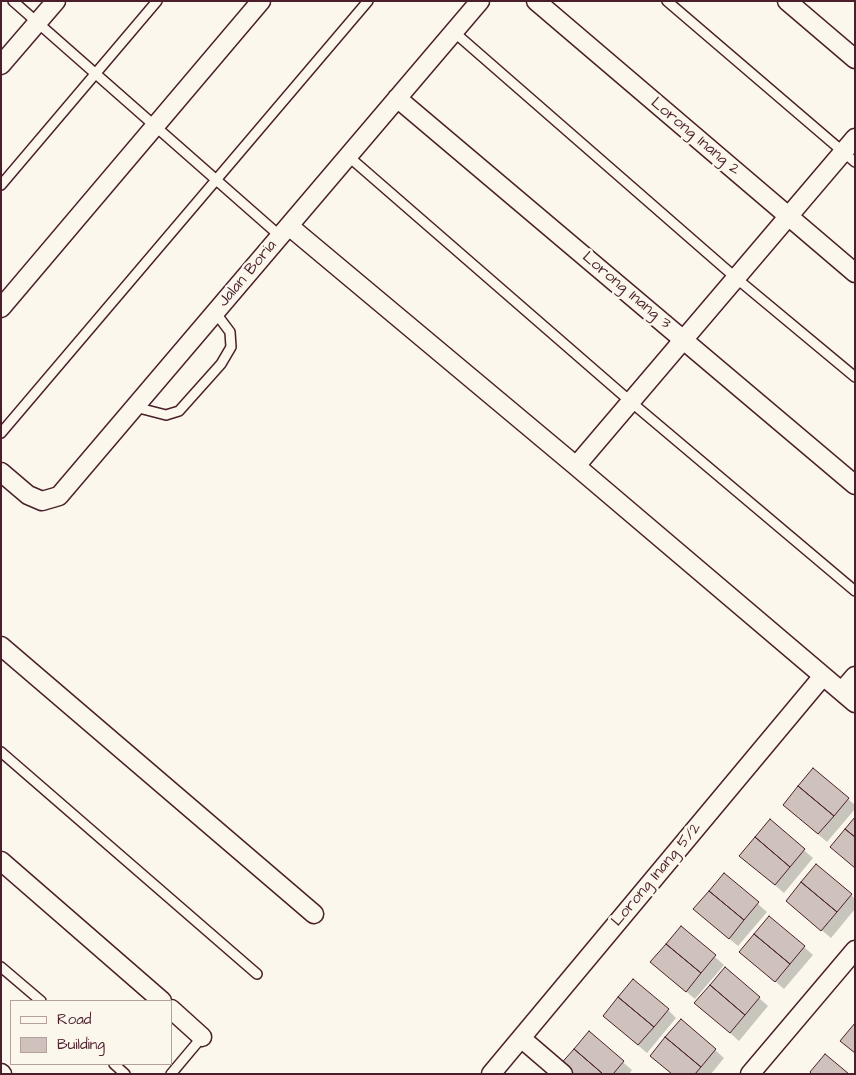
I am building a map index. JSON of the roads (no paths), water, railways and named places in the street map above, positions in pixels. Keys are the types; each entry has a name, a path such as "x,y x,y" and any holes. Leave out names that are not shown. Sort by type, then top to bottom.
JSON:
{"street":[{"path":"1,66 56,1"},
{"path":"1,308 261,1"},
{"name":"Jalan Boria","path":"1,472 28,495 42,500 59,496 480,1"},
{"name":"Lorong Inang 2","path":"536,1 855,272"},
{"path":"786,1 855,59"},
{"name":"Lorong Inang 3","path":"397,98 855,485"},
{"path":"576,466 788,216 849,157 855,138"},
{"path":"284,231 576,466 848,697 855,676"},
{"path":"1,646 314,914"},
{"name":"Lorong Inang 5/2","path":"491,1074 823,676"},
{"path":"1,861 161,1000"},
{"path":"750,1074 855,950"},
{"path":"172,1011 202,1037"},
{"path":"521,1038 563,1074"}],"lane":[{"path":"13,1 216,179 284,231"},
{"path":"1,185 157,1"},
{"path":"1,434 368,1"},
{"path":"667,1 849,157"},
{"path":"454,32 736,278 855,377"},
{"path":"348,156 631,402 855,591"},
{"path":"134,407 166,415 179,411 221,364 231,347 230,332 215,312"},
{"path":"1,752 257,974"},
{"path":"1,966 40,1000"},
{"path":"171,1074 202,1037"},
{"path":"115,1065 125,1074"}]}
